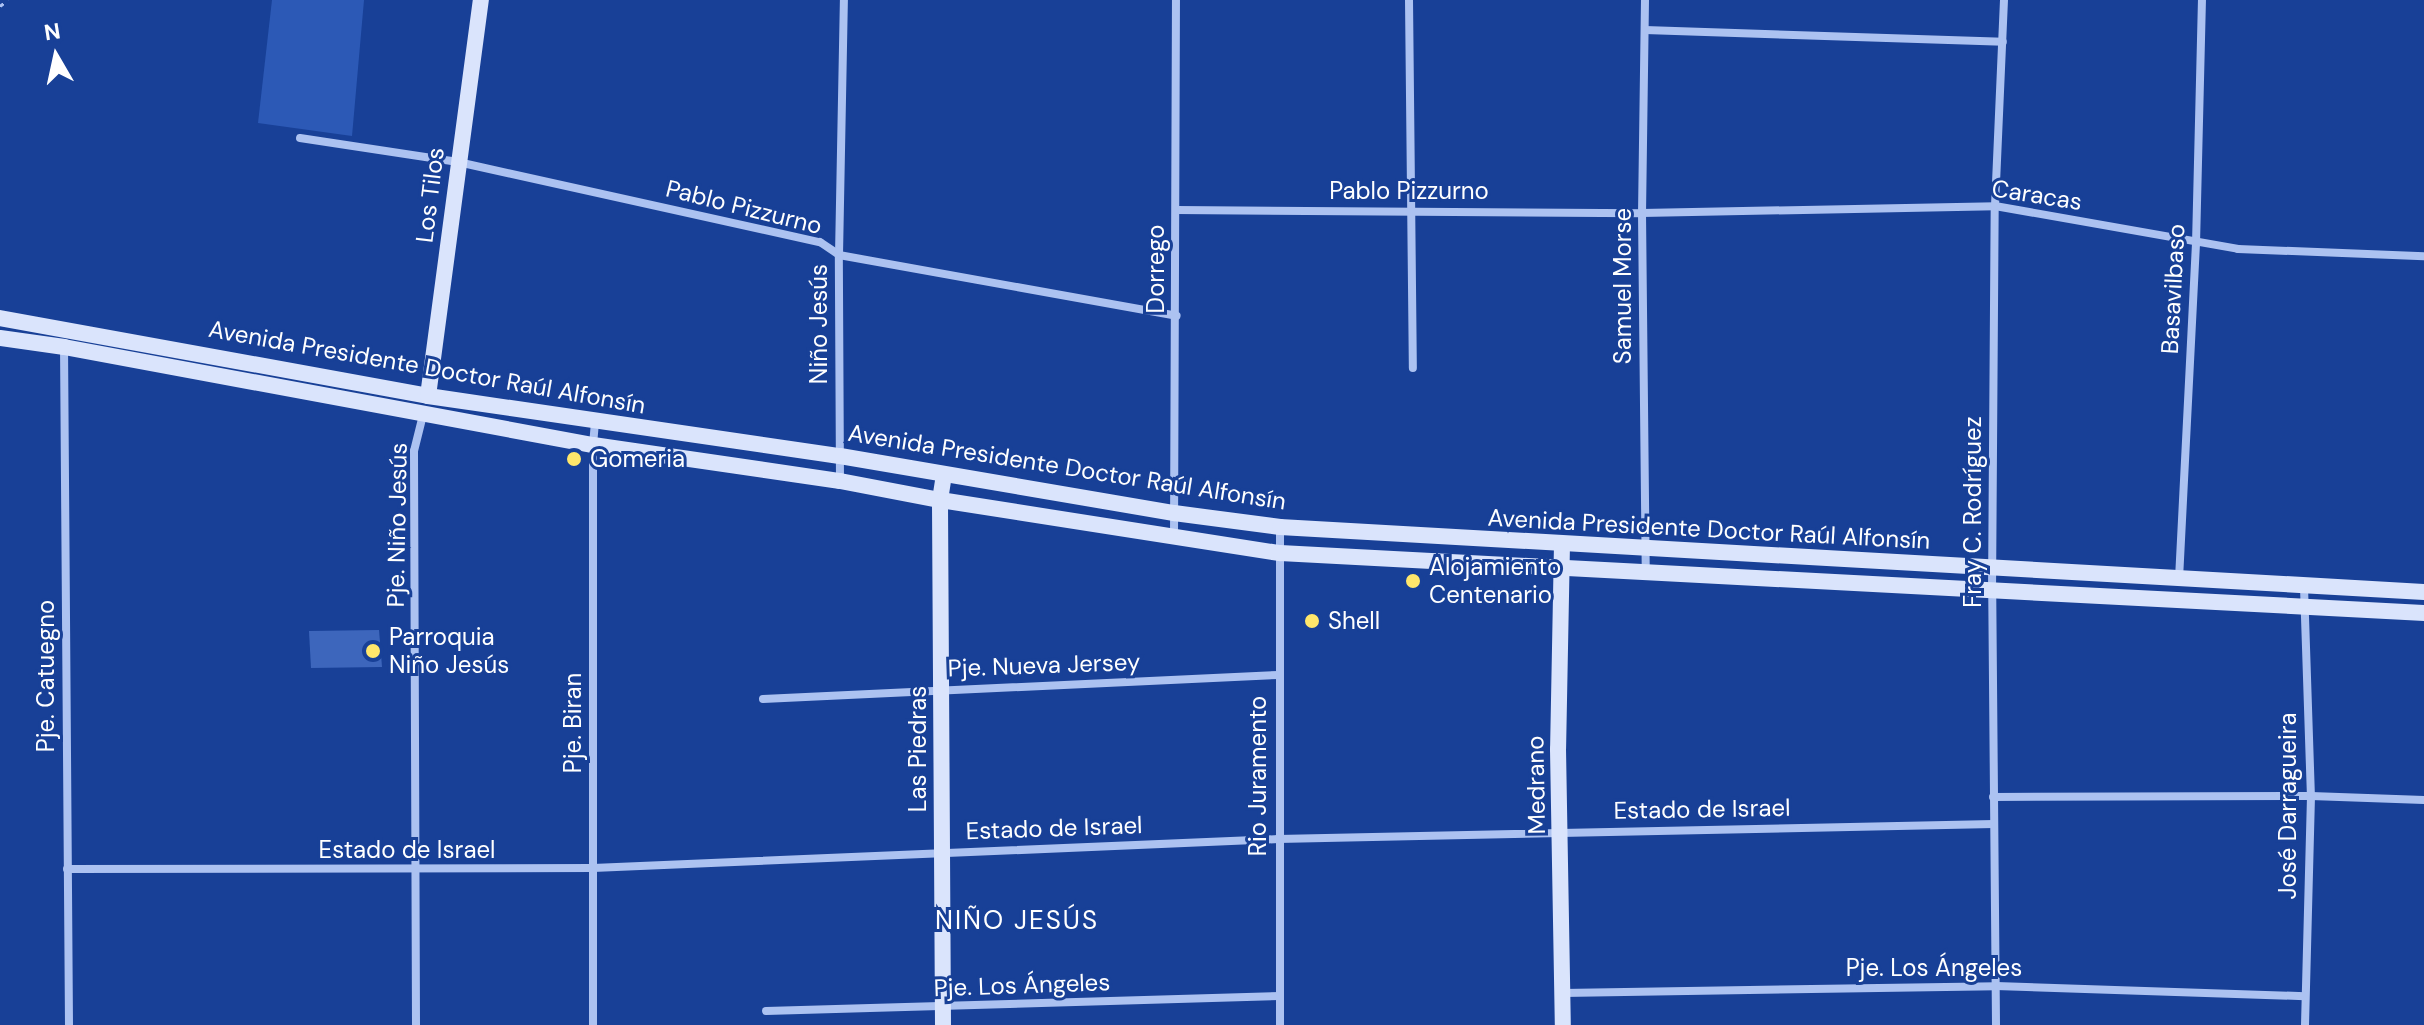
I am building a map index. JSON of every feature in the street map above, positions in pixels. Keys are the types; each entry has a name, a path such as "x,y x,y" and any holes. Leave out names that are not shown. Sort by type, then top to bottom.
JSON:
{"main road":[{"name":"Los Tilos","path":"426,404 481,0"},
{"name":"Avenida Presidente Doctor Raúl Alfonsín","path":"0,318 64,327 426,404 593,445 840,481 940,500 1280,553 1992,593 2424,613"},
{"name":"Avenida Presidente Doctor Raúl Alfonsín","path":"0,338 426,404 595,422 840,456 1174,513 1280,527 1992,570 2424,592"},
{"name":"Las Piedras","path":"943,1016 940,500 944,474"},
{"name":"Medrano","path":"1562,544 1558,749 1563,1025"}],"street":[{"name":"Niño Jesús","path":"840,481 839,255 844,0"},
{"name":"Dorrego","path":"1174,538 1176,0"},
{"path":"1409,0 1413,368"},
{"name":"Samuel Morse","path":"1645,0 1642,213 1646,572"},
{"name":"Fray C. Rodríguez","path":"1996,1025 1992,570 1995,206 2004,0"},
{"name":"Basavilbaso","path":"2179,580 2196,244 2202,0"},
{"path":"1645,30 2003,42"},
{"name":"Pablo Pizzurno","path":"300,138 458,162 820,242 839,255 1177,316"},
{"name":"Caracas","path":"1642,213 1995,206 2196,244 2270,252 2424,256"},
{"name":"Pablo Pizzurno","path":"1176,210 1642,213"},
{"name":"Pje. Catuegno","path":"64,327 69,1025"},
{"name":"Pje. Niño Jesús","path":"416,1025 414,451 426,404"},
{"name":"Pje. Biran","path":"593,1025 595,422"},
{"name":"Rio Juramento","path":"1280,527 1280,1025"},
{"name":"José Darragueira","path":"2304,587 2311,796 2305,1025"},
{"name":"Pje. Nueva Jersey","path":"763,699 1278,675"},
{"path":"1993,797 2311,796 2424,800"},
{"name":"Estado de Israel","path":"67,869 416,871 593,868 1278,839 1994,824"},
{"name":"Pje. Los Ángeles","path":"1563,993 1996,986 2305,996"},
{"name":"Pje. Los Ángeles","path":"766,1011 943,1016 1280,996"}],"path":[{"path":"0,6 8,0"}],"shaded area":[{"path":"272,0 364,0 352,136 258,123"}],"building":[{"name":"Parroquia Niño Jesús","path":"379,630 382,667 311,668 309,631"}],"place":[{"name":"Gomeria","path":"574,459"},
{"name":"Alojamiento Centenario","path":"1413,581"},
{"name":"Shell","path":"1312,621"},
{"name":"Parroquia Niño Jesús","path":"373,651"}],"district":[{"name":"NIÑO JESÚS","path":"1017,921"}]}
